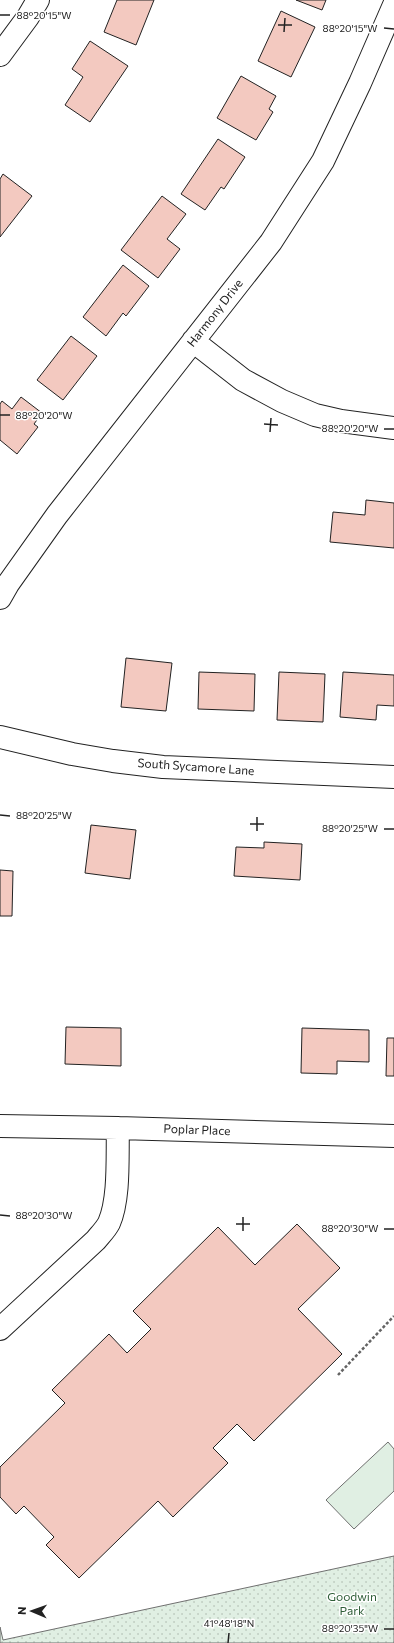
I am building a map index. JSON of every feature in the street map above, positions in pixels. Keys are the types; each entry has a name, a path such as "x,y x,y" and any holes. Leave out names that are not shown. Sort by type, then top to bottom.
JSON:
{"street":[{"path":"0,55 28,17 38,0"},
{"name":"Harmony Drive","path":"0,598 8,584 57,515 271,242 324,161 360,84 394,5"},
{"path":"193,342 243,380 315,415 341,421 394,428"},
{"name":"South Sycamore Lane","path":"0,737 72,754 156,766 394,777"},
{"name":"Poplar Place","path":"0,1126 394,1136"},
{"path":"0,1329 96,1240 109,1224 114,1209 116,1191 118,1128"}],"path":[{"path":"338,1375 394,1316"}],"green space":[{"path":"388,1442 394,1449 394,1491 354,1529 326,1500"},
{"name":"Goodwin Park","path":"394,1556 394,1643 0,1643 0,1627 3,1640"}],"building":[{"path":"117,0 154,0 136,45 104,32"},
{"path":"296,0 326,0 322,10"},
{"path":"281,11 315,27 291,77 258,61"},
{"path":"90,41 128,66 90,122 65,105 83,77 72,69"},
{"path":"241,76 276,96 269,109 273,112 256,140 217,118"},
{"path":"218,139 245,157 224,189 221,187 205,210 181,194"},
{"path":"3,174 32,196 0,237 0,179"},
{"path":"162,196 186,214 167,239 180,249 158,278 121,250"},
{"path":"123,265 149,286 126,316 123,313 106,336 83,317"},
{"path":"71,336 97,356 63,400 37,380"},
{"path":"21,397 42,413 34,424 38,427 17,454 0,440 0,404 2,401 12,409"},
{"path":"366,500 394,503 394,548 330,542 333,512 365,515"},
{"path":"126,658 172,663 166,711 121,707"},
{"path":"199,672 255,674 254,711 198,709"},
{"path":"279,672 325,674 323,722 277,720"},
{"path":"343,672 394,675 394,706 377,705 376,720 340,717"},
{"path":"91,825 136,830 130,879 85,873"},
{"path":"264,842 302,844 300,880 234,876 236,847 264,848"},
{"path":"0,870 13,871 12,916 0,916"},
{"path":"66,1027 121,1028 121,1066 65,1064"},
{"path":"302,1028 369,1030 369,1062 337,1061 337,1074 301,1073"},
{"path":"387,1038 394,1038 394,1076 386,1076"},
{"path":"297,1224 340,1268 298,1309 342,1354 254,1441 237,1424 213,1448 228,1463 173,1517 158,1501 79,1578 46,1545 54,1537 24,1506 16,1514 0,1497 0,1467 65,1403 52,1390 109,1334 127,1353 151,1329 133,1311 218,1227 255,1265"}]}
